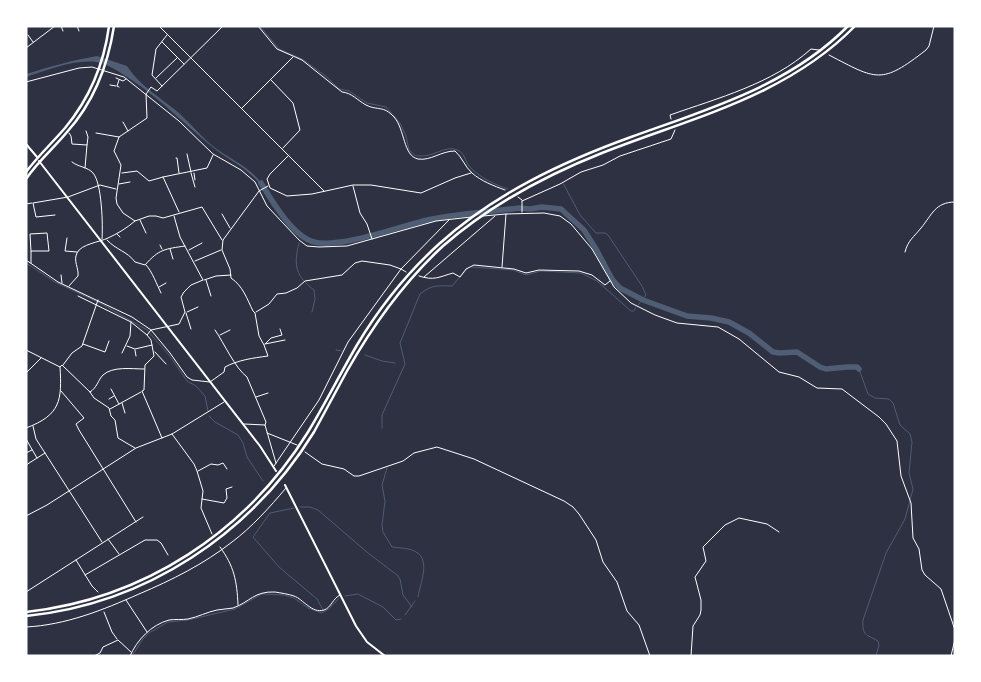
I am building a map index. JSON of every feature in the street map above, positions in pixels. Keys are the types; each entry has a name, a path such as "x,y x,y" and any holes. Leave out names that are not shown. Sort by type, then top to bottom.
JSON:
{"highway":[{"path":"26,172 75,114 92,87 103,55 109,26"},
{"path":"26,179 68,132 86,107 104,69 114,26"},
{"path":"26,612 81,602 140,581 190,554 234,521 270,484 296,450 358,343 393,294 438,244 486,206 525,183 577,158 720,105 764,86 809,60 848,26"},
{"path":"26,616 82,607 135,588 171,571 237,525 274,487 300,453 362,345 387,308 421,268 476,219 528,187 579,162 738,103 766,90 822,56 855,26"}],"street":[{"path":"26,48 55,26"},
{"path":"61,26 63,31"},
{"path":"76,26 79,31"},
{"path":"159,26 324,192"},
{"path":"135,221 123,213 116,198 121,166 114,151 119,137 147,118 146,94 152,87 157,92 223,26"},
{"path":"258,26 277,49 302,60 342,92 349,93 366,105 386,109 395,118 403,132 406,150 416,159 436,156 445,151 455,151 461,156 472,173 490,184 505,190"},
{"path":"829,55 868,74 887,74 903,68 926,50 929,46 934,26"},
{"path":"28,35 34,43"},
{"path":"162,87 152,74 156,49 167,35"},
{"path":"162,42 184,65"},
{"path":"671,119 670,115 764,80 789,66 810,49 819,50"},
{"path":"242,108 293,56"},
{"path":"156,79 177,57"},
{"path":"26,82 79,68 92,67 99,67 126,79 179,121 213,154 241,170 255,182 267,206 307,246 336,247 436,221 523,213 544,213 560,216 570,224 592,249 621,295 636,306 677,323 718,327 739,339 779,372 799,377 814,387 842,389 886,424 897,441 902,476 911,502 913,538 919,549 922,570 941,589 955,630"},
{"path":"116,78 123,81 126,79"},
{"path":"110,85 118,86 119,79"},
{"path":"271,80 293,103 300,130 282,148"},
{"path":"123,122 128,131"},
{"path":"522,201 560,184 581,172 603,166 620,156 671,139 675,130"},
{"path":"85,168 88,138 86,131"},
{"path":"68,132 71,136 72,144 87,145"},
{"path":"96,133 119,137"},
{"path":"26,144 275,465"},
{"path":"187,154 195,187"},
{"path":"121,173 137,171 149,181 207,168 213,154"},
{"path":"267,187 267,179 270,174 290,156"},
{"path":"176,158 179,174"},
{"path":"72,162 94,173 100,196 102,241"},
{"path":"192,172 195,180"},
{"path":"267,187 287,196 324,192 353,185 393,187 422,193 455,178 472,173"},
{"path":"163,177 180,213"},
{"path":"118,184 130,182"},
{"path":"26,204 68,197 100,185 117,189"},
{"path":"353,185 360,213 368,224 372,239"},
{"path":"26,260 69,287 132,317 170,353 187,377 192,380 210,382 224,372 225,367 268,356 259,336 255,313 242,287 231,278 230,269 222,250 223,240 230,229 260,191 267,187"},
{"path":"518,197 522,201 523,213"},
{"path":"905,252 909,239 922,228 933,210 943,204 955,202"},
{"path":"33,203 36,217 55,215"},
{"path":"66,238 65,251 77,252 82,248 106,239 135,221 149,216 163,218 202,207 223,240"},
{"path":"222,214 230,229"},
{"path":"502,268 506,214"},
{"path":"174,215 180,237 211,296"},
{"path":"423,278 496,215"},
{"path":"139,220 146,233"},
{"path":"275,465 319,400 348,342 401,269 450,220"},
{"path":"31,252 48,250 47,233 30,234 31,264"},
{"path":"117,233 120,238"},
{"path":"106,239 113,246 131,256 135,262 146,265 161,293"},
{"path":"188,250 202,243"},
{"path":"160,245 162,250"},
{"path":"146,265 151,258 162,250 186,246"},
{"path":"170,248 173,260"},
{"path":"194,262 222,250"},
{"path":"69,287 78,276 77,252"},
{"path":"148,254 151,258"},
{"path":"255,313 269,304 277,294 286,293 305,281 342,275 355,263 362,261 390,265 406,272"},
{"path":"419,276 431,279 441,278 453,273 460,277 466,269 474,265 514,269 526,273 539,270 579,271 592,275 605,285 611,280"},
{"path":"60,275 62,283"},
{"path":"191,330 181,297 184,292 191,285 204,280 216,276 231,275"},
{"path":"158,287 166,283"},
{"path":"78,296 149,332 179,324 185,313 198,307"},
{"path":"26,428 33,426 55,409 59,402 61,366 72,353 82,346 98,300"},
{"path":"122,353 130,336 131,322"},
{"path":"264,345 271,338 282,334 280,329"},
{"path":"216,330 247,377 266,422 265,425 276,471"},
{"path":"219,335 230,330"},
{"path":"149,332 154,351 166,364"},
{"path":"264,345 285,340"},
{"path":"83,344 106,352 109,341"},
{"path":"126,346 135,349 152,345"},
{"path":"135,349 136,356"},
{"path":"26,350 61,366 90,392 94,398 110,410 111,416 115,420 118,438 136,448"},
{"path":"110,410 144,390 145,364 154,356 154,351"},
{"path":"26,373 42,357"},
{"path":"90,392 94,390 102,376 111,370 144,369"},
{"path":"111,389 125,412"},
{"path":"61,391 84,418 76,424 136,522"},
{"path":"142,391 162,438"},
{"path":"255,397 268,393"},
{"path":"109,398 115,396"},
{"path":"26,516 136,448 172,434 226,401"},
{"path":"243,424 265,425"},
{"path":"33,426 36,440 102,542"},
{"path":"267,433 297,445"},
{"path":"172,434 194,464 203,491 201,508 212,534"},
{"path":"26,439 37,458"},
{"path":"305,452 322,464 344,469 354,476 358,476 404,461 414,453 437,447 474,459 564,501 579,514 596,540 603,562 617,582 627,611 640,625 650,656"},
{"path":"26,454 32,450"},
{"path":"26,465 46,453"},
{"path":"197,472 211,464 218,465 223,463 227,468"},
{"path":"202,499 224,503 227,498 226,489 232,487"},
{"path":"26,627 63,622 105,610 178,577 222,550 261,517 285,487 356,626 363,636 384,656"},
{"path":"26,592 144,517"},
{"path":"691,656 693,626 700,615 701,605 695,577 706,561 703,546 725,525 739,518 767,524 779,532"},
{"path":"108,539 119,554"},
{"path":"85,575 145,540 157,540 168,555"},
{"path":"220,546 230,560 234,571 238,606"},
{"path":"75,560 98,592"},
{"path":"130,656 147,632 169,620 188,619 238,606 260,593 274,592 292,595 301,599 308,607 322,611 326,610 341,595"},
{"path":"126,600 147,632"},
{"path":"104,606 112,632 132,652"},
{"path":"952,656 955,639"},
{"path":"61,656 94,656 100,653 102,647 118,640"}],"water":[{"path":"97,56 127,66 144,86 179,113 218,150 249,170 263,186 246,170 215,149 152,95 110,66 96,62 79,62 26,77 26,74 35,71"}],"waterway":[{"path":"260,26 279,49 302,59 327,77 339,89 349,91 367,103 386,107 400,123 406,136 409,150 416,156 428,155 449,149 458,150 463,154 469,166 475,172 493,183 508,189"},
{"path":"261,183 291,226 306,239 314,242 326,243 356,239 419,222 454,215 519,208 542,207 561,209 584,230 612,279 620,288 643,300 687,316 729,322 749,333 773,352 797,352 826,369 847,367 857,367 859,369"},
{"path":"563,183 580,215 596,233 608,235 642,286 646,295 638,305"},
{"path":"299,243 296,264 303,280 314,290 315,299 312,312"},
{"path":"26,263 55,282 100,303 147,330 169,355 187,381 196,386 205,396 208,411"},
{"path":"472,267 513,270 526,275 541,271 581,273 597,281 631,311 634,311 636,307"},
{"path":"382,428 382,415 405,364 400,343 420,294 432,287 452,286 468,268"},
{"path":"336,350 342,351"},
{"path":"365,355 395,363"},
{"path":"859,369 868,394 875,398 889,399 893,403 900,425 910,434 912,442 909,473 913,489 905,519 886,553 863,620 864,632 878,641 879,645 876,656"},
{"path":"209,416 215,422 238,435 243,443 247,457 263,481"},
{"path":"387,468 382,485 385,501 383,532 392,547 405,548 416,552 423,561 424,566 418,597"},
{"path":"300,507 310,507 318,510 397,575 400,579 403,595 412,607"},
{"path":"294,508 270,513 253,537 279,567 317,599 323,610"},
{"path":"132,656 149,633 168,622 188,620 235,609 262,594 284,595 294,598 308,608 322,613 329,609 339,598"},
{"path":"345,596 358,594 383,607 396,620 401,619"},
{"path":"405,615 415,601"}]}
